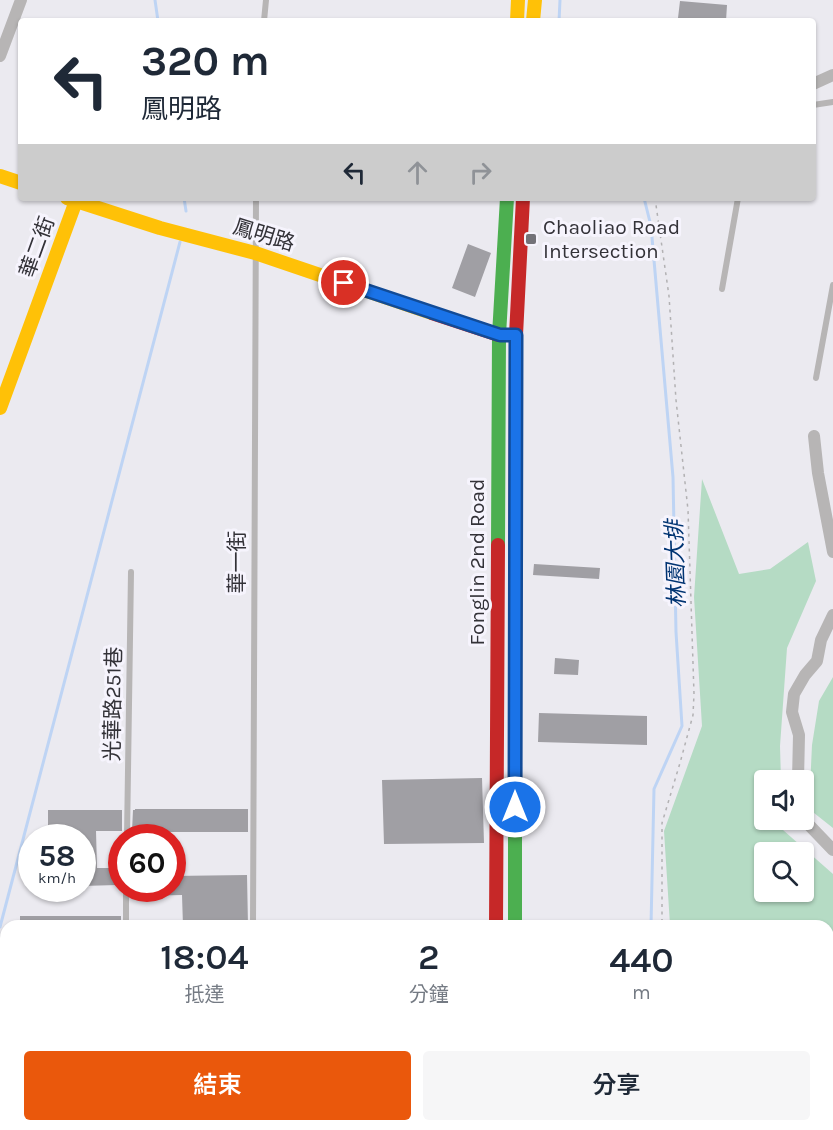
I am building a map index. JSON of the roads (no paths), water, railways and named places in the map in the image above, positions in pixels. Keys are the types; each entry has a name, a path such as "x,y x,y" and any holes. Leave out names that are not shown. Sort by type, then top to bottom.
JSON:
{"main road":[{"path":"517,18 518,0"},
{"path":"533,18 535,0"},
{"path":"0,176 18,182"},
{"name":"華二街","path":"0,408 70,201"},
{"name":"鳳明路","path":"77,201 160,228 255,253 500,335 516,335"},
{"name":"Fonglin 2nd Road","path":"496,920 500,335 507,201"},
{"name":"Fonglin 2nd Road","path":"515,920 516,335 523,201"}],"street":[{"path":"0,56 21,0"},
{"path":"816,83 833,75"},
{"path":"814,436 818,473 832,547"},
{"path":"798,770 799,735 792,712 794,694 805,675 817,661 821,639 833,615"},
{"path":"814,830 833,850"}],"lane":[{"path":"264,18 266,0"},
{"path":"816,105 833,102"},
{"name":"華一街","path":"253,920 256,201"},
{"path":"722,289 737,201"},
{"path":"816,378 833,285"},
{"name":"光華路251巷","path":"127,824 131,572"},
{"path":"126,902 126,920"}],"waterway":[{"path":"155,0 158,18"},
{"name":"林園大排","path":"559,18 560,0"},
{"path":"184,201 186,211"},
{"name":"林園大排","path":"645,201 651,226 673,477 676,632 682,726 654,789 651,920"},
{"path":"2,920 180,242"}],"place":[{"name":"Chaoliao Road Intersection","path":"531,239"}]}
